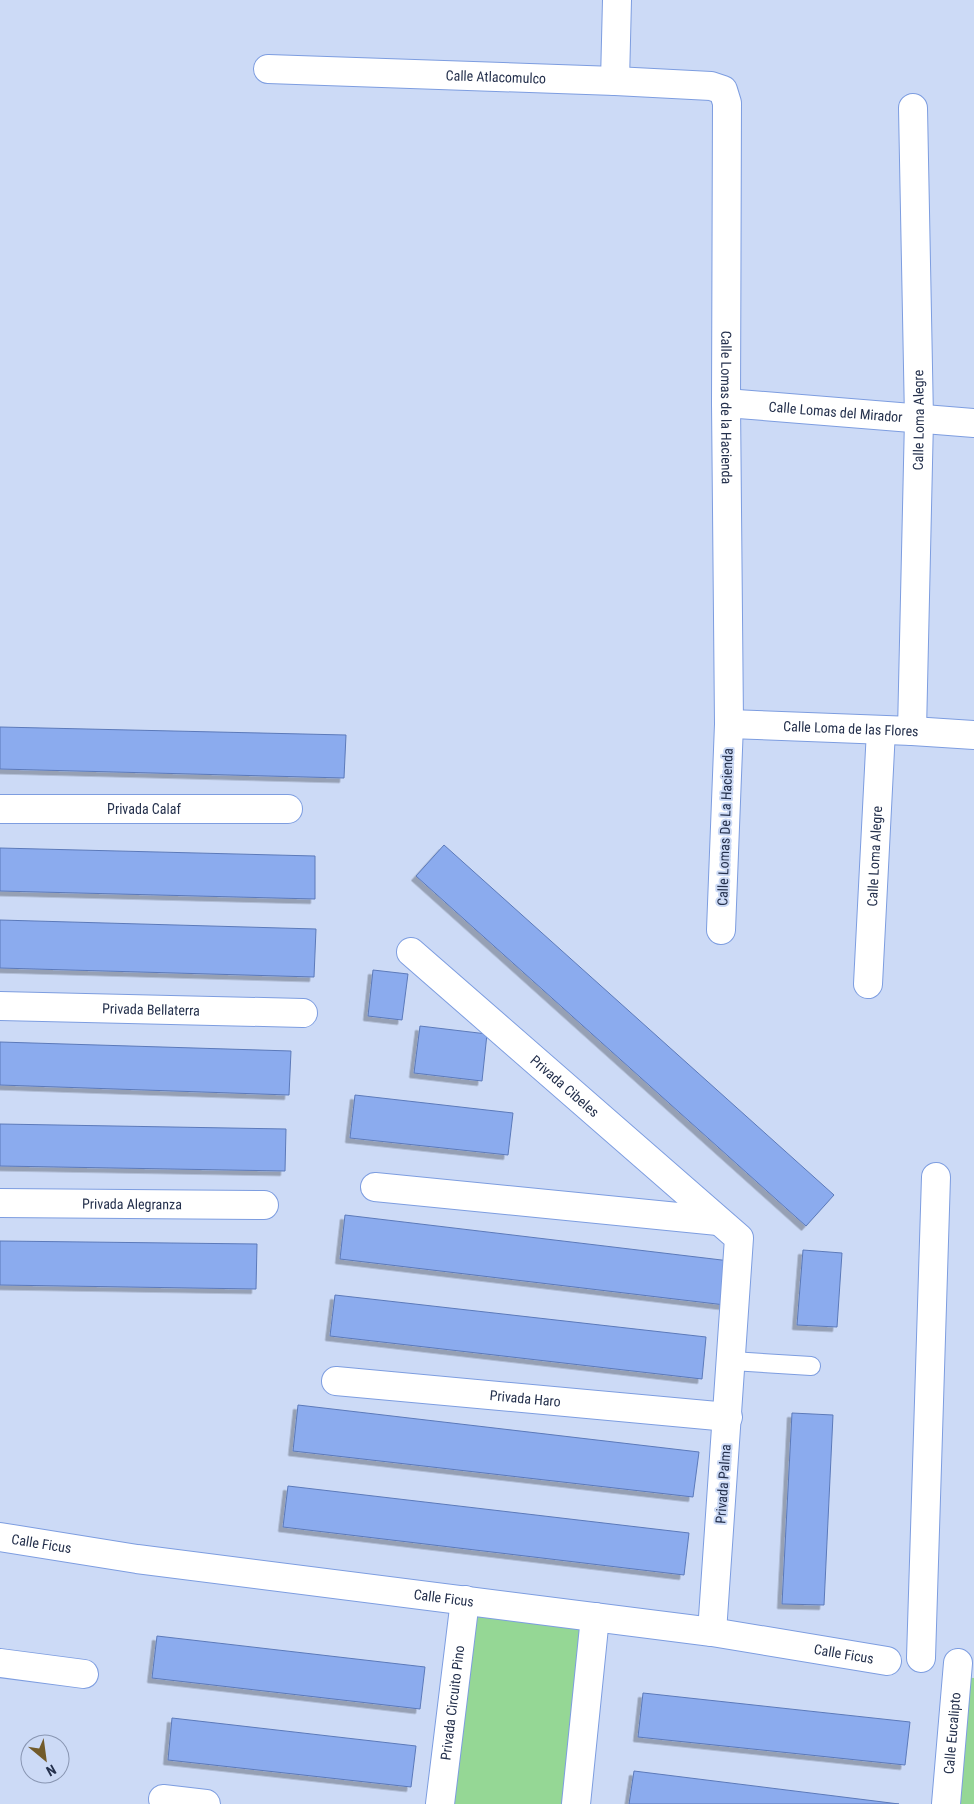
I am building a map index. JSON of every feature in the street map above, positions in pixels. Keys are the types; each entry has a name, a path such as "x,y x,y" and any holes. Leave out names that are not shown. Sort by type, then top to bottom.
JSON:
{"street":[{"path":"615,81 618,0"},
{"name":"Calle Atlacomulco","path":"268,69 615,81 711,86 723,90"},
{"name":"Calle Lomas de la Hacienda","path":"723,90 727,104 726,403 730,724"},
{"name":"Calle Loma Alegre","path":"912,731 919,419 913,108"},
{"name":"Calle Lomas del Mirador","path":"726,403 974,422"},
{"name":"Calle Loma de las Flores","path":"730,724 974,735"},
{"name":"Calle Lomas De La Hacienda","path":"721,930 730,724"},
{"name":"Calle Loma Alegre","path":"868,984 881,730"},
{"name":"Privada Calaf","path":"0,809 288,809"},
{"name":"Privada Cibeles","path":"411,952 739,1238 733,1348"},
{"name":"Privada Bellaterra","path":"0,1006 303,1013"},
{"path":"904,1659 936,1177"},
{"path":"375,1187 718,1221"},
{"name":"Privada Alegranza","path":"0,1203 264,1204"},
{"name":"Privada Palma","path":"712,1632 721,1416 733,1348"},
{"name":"Privada Haro","path":"336,1381 721,1416"},
{"name":"Calle Ficus","path":"0,1537 137,1559 712,1632 904,1659 966,1664"},
{"name":"Privada Circuito Pino","path":"440,1804 465,1600"},
{"path":"576,1804 594,1617"},
{"path":"0,1663 84,1674"},
{"name":"Calle Eucalipto","path":"946,1804 966,1664"},
{"path":"163,1799 206,1804"}],"lane":[{"path":"733,1348 810,1366"}],"green space":[{"path":"464,1613 592,1629 574,1804 441,1804"},
{"path":"960,1677 974,1678 974,1804 948,1804"}],"building":[{"path":"0,727 346,735 344,778 0,769"},
{"path":"444,845 834,1195 806,1226 416,876"},
{"path":"0,848 315,856 315,899 0,891"},
{"path":"0,920 316,929 314,977 0,968"},
{"path":"373,970 408,974 402,1020 368,1016"},
{"path":"420,1026 487,1034 482,1081 414,1073"},
{"path":"0,1042 291,1051 289,1095 0,1085"},
{"path":"355,1095 513,1113 508,1155 350,1138"},
{"path":"0,1124 286,1129 285,1171 0,1166"},
{"path":"345,1215 730,1261 725,1305 340,1259"},
{"path":"0,1241 257,1244 256,1289 0,1285"},
{"path":"803,1250 842,1253 837,1327 797,1325"},
{"path":"335,1295 706,1337 702,1379 330,1336"},
{"path":"298,1405 699,1452 693,1497 293,1451"},
{"path":"792,1413 833,1415 824,1605 782,1604"},
{"path":"288,1486 689,1533 684,1575 283,1527"},
{"path":"157,1636 425,1667 420,1709 152,1678"},
{"path":"643,1693 910,1722 905,1765 638,1737"},
{"path":"172,1718 416,1746 411,1787 168,1760"},
{"path":"634,1771 899,1804 629,1804"}]}
